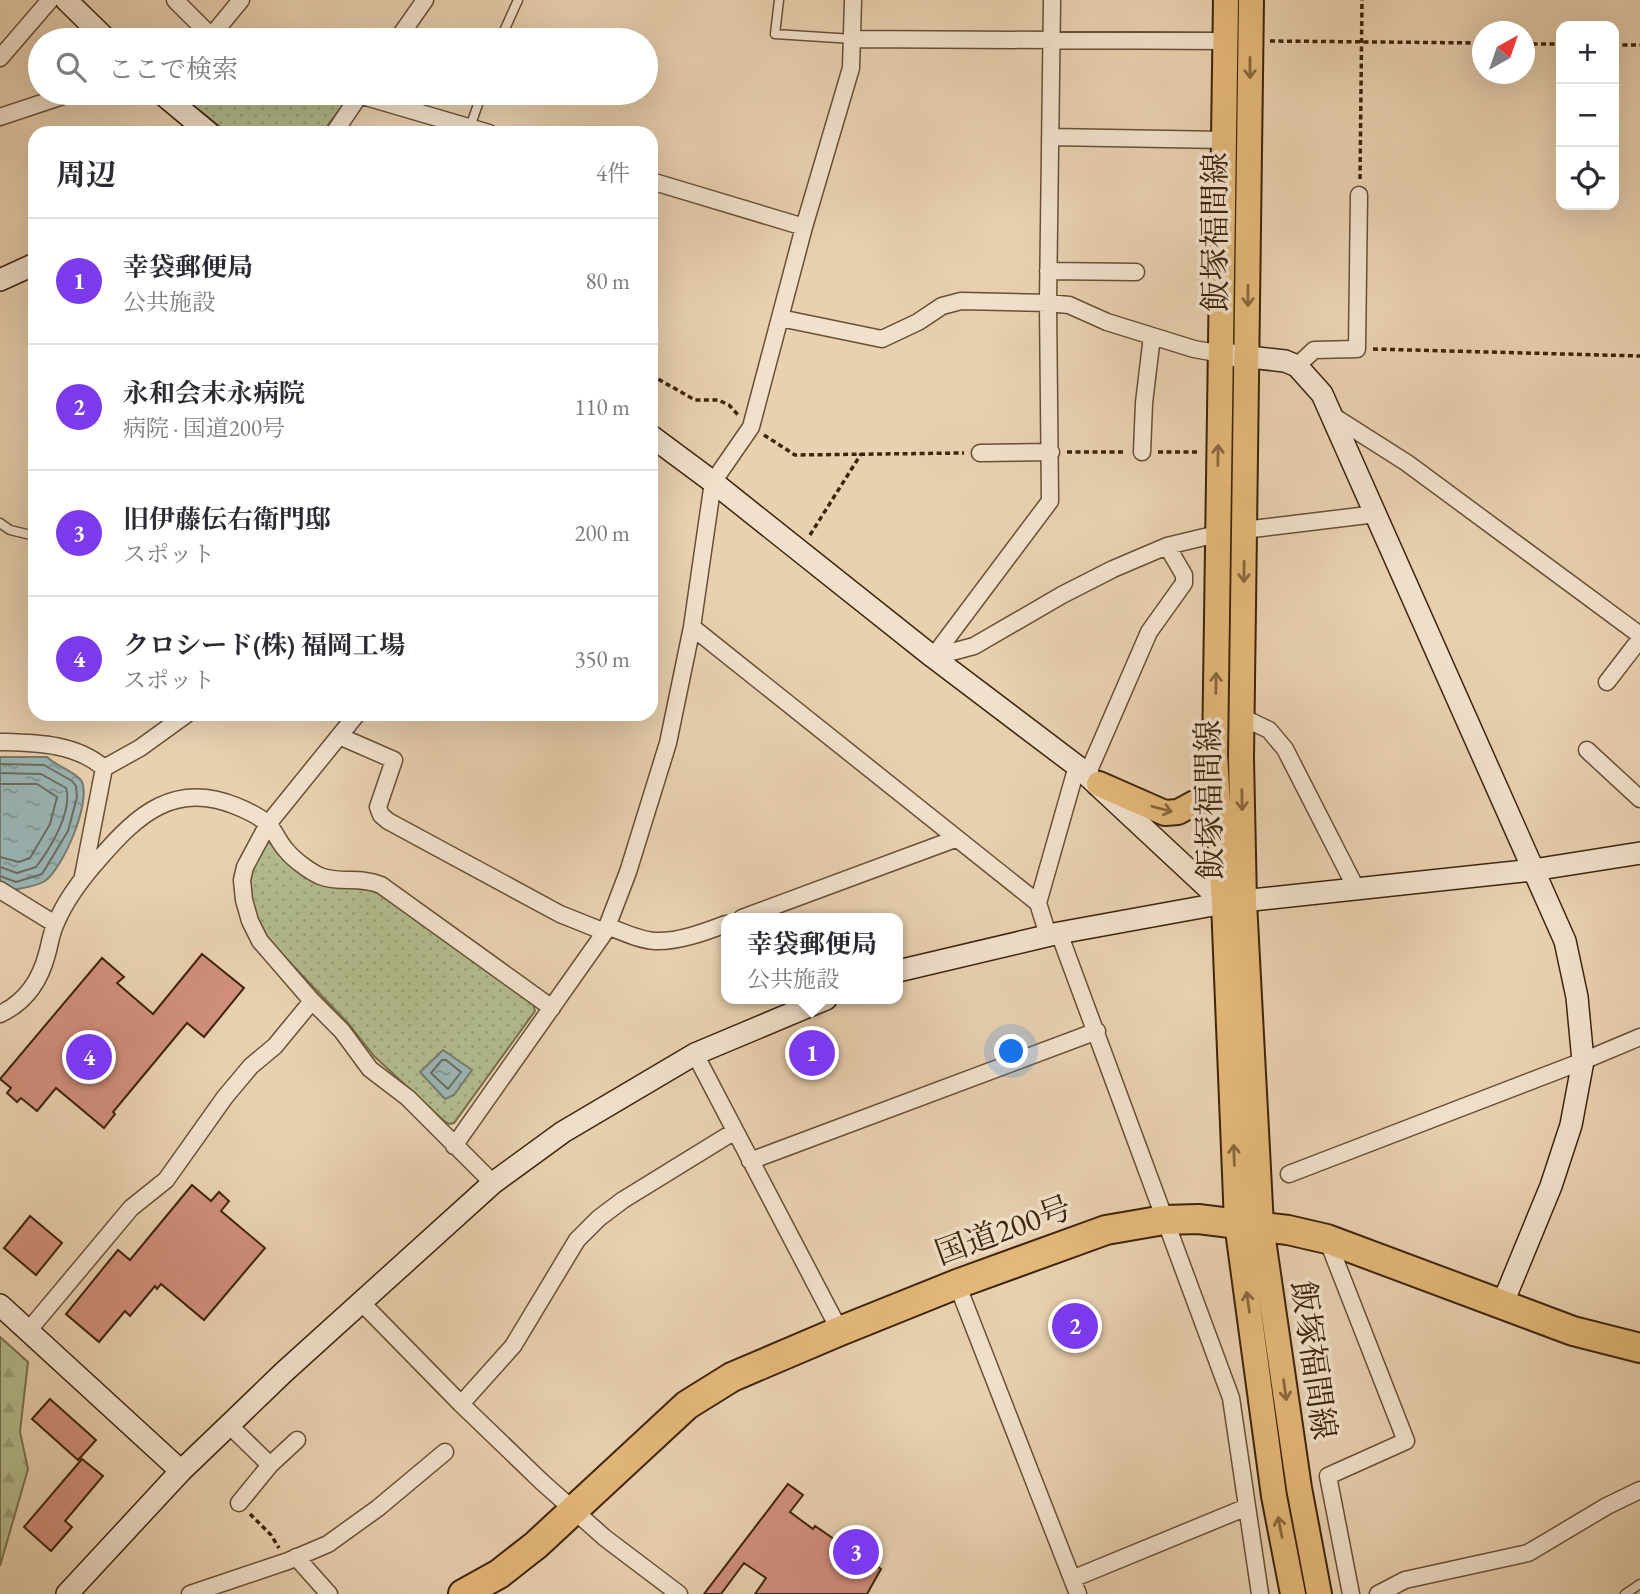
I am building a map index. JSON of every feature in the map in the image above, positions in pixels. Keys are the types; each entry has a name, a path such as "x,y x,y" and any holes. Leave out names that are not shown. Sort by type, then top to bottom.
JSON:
{"highway":[{"name":"国道200号","path":"464,1594 499,1574 575,1510 687,1405 732,1377 957,1284 1106,1230 1164,1220 1198,1219 1249,1224 1327,1239 1573,1331 1640,1348"}],"main road":[{"name":"飯塚福間線","path":"1226,0 1215,755 1234,903 1249,1224 1274,1496 1293,1594"},
{"name":"飯塚福間線","path":"1234,903 1242,717 1251,0"},
{"path":"1088,775 1165,813 1178,812 1202,799 1209,788 1215,755"},
{"name":"飯塚福間線","path":"1249,1224 1319,1594"}],"street":[{"path":"0,58 50,0"},
{"path":"66,0 95,28"},
{"path":"175,0 200,28"},
{"path":"217,28 241,0"},
{"path":"405,28 425,0"},
{"path":"454,1146 606,929 628,872 668,743 692,627 713,482 751,427 850,68 853,0"},
{"path":"933,657 1050,501 1048,271 1052,0"},
{"path":"853,39 1226,41"},
{"path":"0,117 36,105"},
{"path":"176,105 201,126"},
{"path":"339,126 353,105"},
{"path":"393,105 457,126"},
{"path":"1051,138 1224,140"},
{"path":"658,183 804,227"},
{"path":"1297,366 1314,350 1357,349 1359,195"},
{"path":"0,280 28,267"},
{"path":"1048,271 1136,272"},
{"path":"780,318 882,339 918,322 942,306 961,301 1069,305 1107,322 1194,349 1285,360 1297,366 1322,394 1565,941 1577,998 1583,1061 1571,1125 1551,1186 1502,1305"},
{"path":"1142,452 1144,403 1152,336"},
{"path":"1330,414 1407,463 1640,637 1607,682"},
{"path":"658,441 1088,775 1234,903"},
{"path":"980,453 1051,452"},
{"path":"1244,530 1376,514"},
{"path":"933,657 974,646 1113,569 1167,546 1217,534"},
{"path":"1038,903 1088,775 1149,632 1184,583 1184,575 1167,546"},
{"path":"692,627 1038,903 1097,1031 1231,1398 1260,1594"},
{"path":"1242,717 1269,730 1286,749 1357,890"},
{"path":"82,878 104,768 139,748 177,721"},
{"path":"351,721 268,824 245,867 242,880 250,921 260,941 342,1031 370,1069 408,1098 492,1183"},
{"path":"339,736 394,760 378,807 381,815 388,821 561,914 606,929 657,941 679,938 721,925"},
{"path":"0,742 76,750 94,759 104,768"},
{"path":"1587,750 1640,799"},
{"path":"0,1014 17,1006 35,985 47,957 55,924 82,878 120,834 143,814 162,803 188,797 217,798 268,824 287,852 317,875 332,880 369,880 381,886 552,1008"},
{"path":"755,913 955,839"},
{"path":"903,970 1054,934 1234,903 1534,870 1640,853"},
{"path":"0,890 55,924"},
{"path":"28,1331 131,1208 166,1180 225,1097 251,1066 275,1046 312,1001"},
{"path":"67,1594 181,1471 229,1424 492,1183 562,1132 695,1055 814,1004"},
{"path":"750,1161 1097,1031"},
{"path":"1289,1174 1640,1037"},
{"path":"695,1055 840,1331"},
{"path":"461,1404 513,1346 577,1240 599,1218 623,1200 735,1131"},
{"path":"1327,1239 1405,1441 1328,1476 1351,1594"},
{"path":"957,1284 1075,1586 1247,1507"},
{"path":"362,1303 461,1404 575,1510 606,1538 679,1594"},
{"path":"0,1305 181,1471"},
{"path":"229,1424 270,1465"},
{"path":"239,1503 270,1465 298,1440"},
{"path":"190,1594 328,1544 378,1508 444,1452"},
{"path":"1378,1594 1405,1580 1528,1553 1607,1506 1640,1490"},
{"path":"292,1559 329,1594"}],"lane":[{"path":"505,28 518,0"},
{"path":"779,0 775,34 853,39"},
{"path":"470,126 478,105"},
{"path":"0,523 10,530 28,534"},
{"path":"1625,1594 1640,1584"}],"path":[{"path":"1359,195 1362,0"},
{"path":"1250,41 1472,43"},
{"path":"1535,44 1556,44"},
{"path":"1619,45 1640,45"},
{"path":"1357,349 1640,356"},
{"path":"658,379 695,400 718,400 729,405 751,427 795,455 980,453"},
{"path":"799,548 861,454"},
{"path":"239,1503 292,1559"}],"green space":[{"path":"193,105 343,105 327,126 219,126"},
{"path":"269,835 284,858 365,883 532,1000 535,1011 454,1123 449,1124 443,1120 374,1056 347,1022 270,942 253,907 250,883 251,870"},
{"path":"0,1337 28,1362 20,1432 28,1469 0,1566"}],"water":[{"path":"0,757 47,757 80,779 84,792 74,834 60,863 42,883 14,890 0,881"},
{"path":"443,1050 472,1070 454,1095 445,1099 420,1072"}],"building":[{"path":"202,954 244,988 204,1037 187,1023 113,1112 115,1114 104,1128 56,1088 37,1111 21,1098 17,1102 7,1093 11,1088 0,1079 102,958 124,977 117,983 153,1014"},
{"path":"192,1185 211,1201 219,1192 229,1201 221,1211 265,1248 204,1320 161,1284 157,1289 155,1286 130,1316 125,1311 99,1342 66,1314 118,1250 130,1260"},
{"path":"30,1216 62,1243 36,1275 4,1248"},
{"path":"50,1399 96,1440 78,1460 32,1419"},
{"path":"82,1459 103,1476 65,1521 72,1527 51,1551 24,1527"},
{"path":"788,1484 803,1495 790,1512 813,1529 815,1526 850,1550 852,1548 881,1569 867,1594 755,1594 766,1578 744,1563 721,1594 704,1594"}],"place":[{"name":"幸袋郵便局","path":"812,1053"},
{"name":"クロシード(株) 福岡工場","path":"89,1057"},
{"name":"永和会末永病院","path":"1075,1326"},
{"name":"旧伊藤伝右衛門邸","path":"856,1552"}]}
